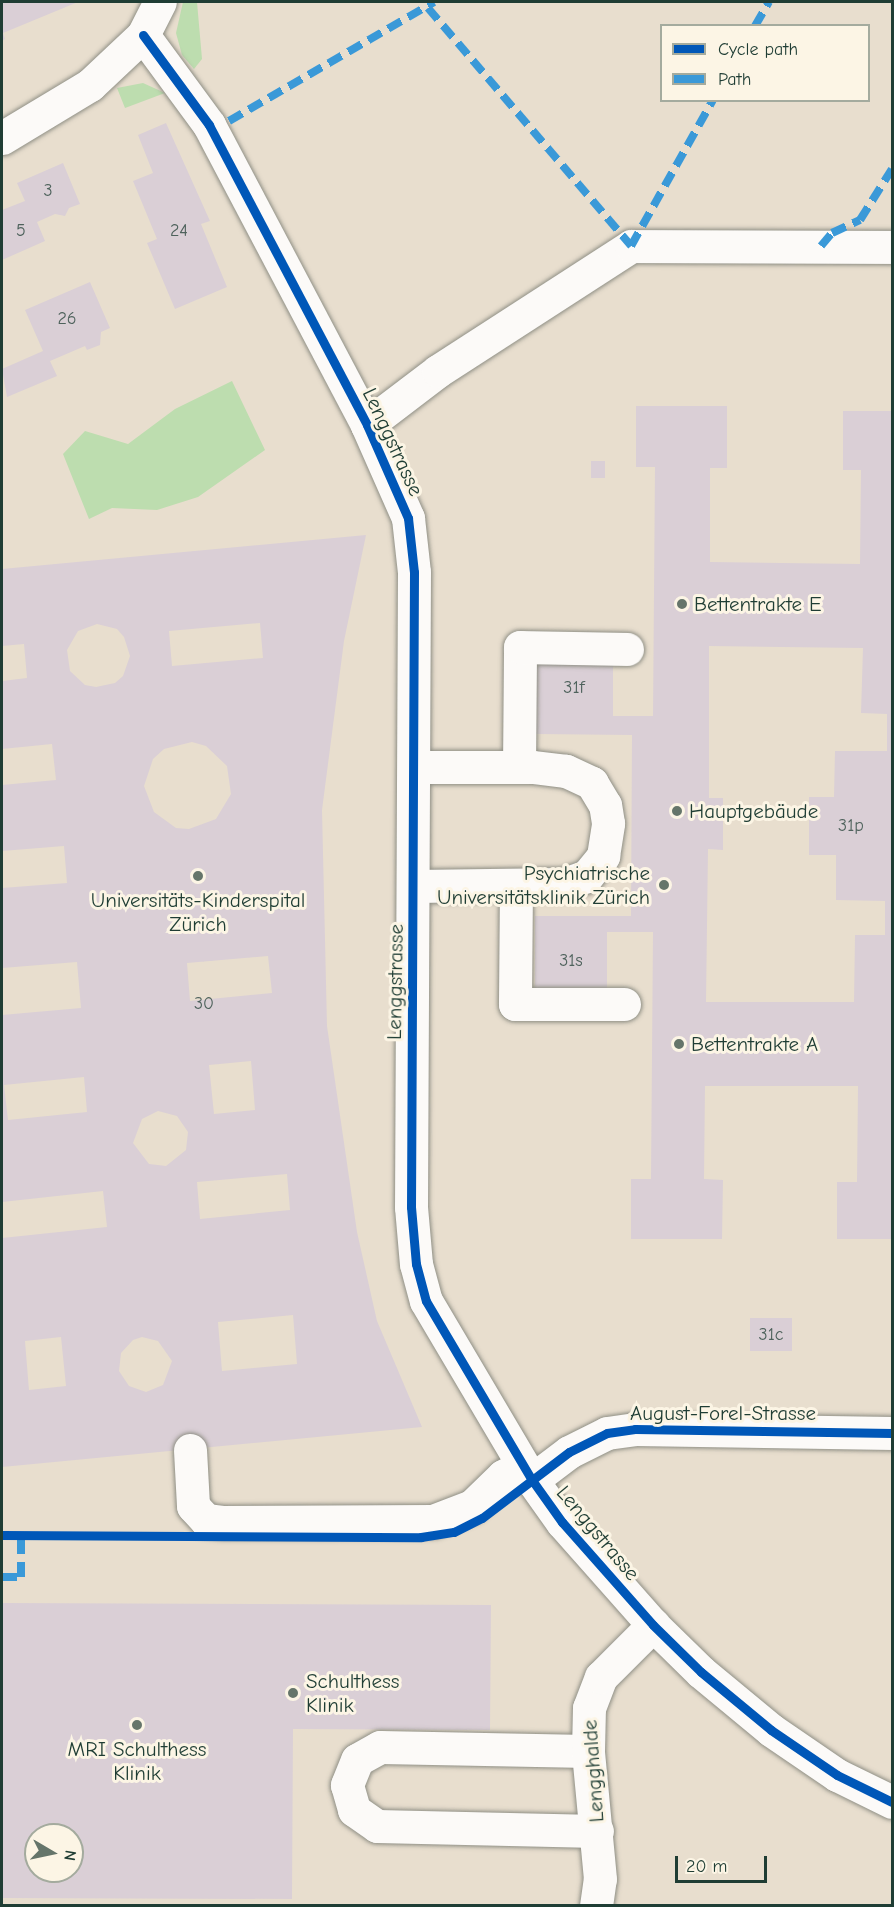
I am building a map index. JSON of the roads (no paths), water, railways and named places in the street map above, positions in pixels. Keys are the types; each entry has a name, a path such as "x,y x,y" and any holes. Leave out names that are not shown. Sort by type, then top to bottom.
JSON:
{"street":[{"path":"2,138 77,95 143,35 160,2"},
{"name":"Lenggstrasse","path":"143,35 209,125 367,425 402,498 412,543 414,886 411,1207 416,1264 426,1301 527,1473 562,1522 653,1624 701,1672 771,1730 837,1775 892,1802"},
{"path":"367,425 438,371 631,246 892,247"},
{"path":"519,767 520,647 627,649"},
{"path":"414,767 519,767 566,771 592,783 605,805 608,823 603,856 587,876 564,884 414,886"},
{"path":"516,885 515,1004 624,1004"},
{"name":"August-Forel-Strasse","path":"189,1450 194,1506 206,1520 222,1522 433,1521 472,1506 503,1476 527,1473 607,1433 634,1429 892,1433"},
{"name":"Lengghalde","path":"596,1905 600,1880 588,1751 589,1708 595,1688 653,1624"},
{"path":"588,1751 380,1746 357,1760 346,1785 354,1810 377,1826 597,1831"}],"place":[{"name":"Bettentrakte E","path":"682,604"},
{"name":"Hauptgebäude","path":"677,811"},
{"name":"Universitäts-Kinderspital Zürich","path":"198,876"},
{"name":"Psychiatrische Universitätsklinik Zürich","path":"664,885"},
{"name":"Bettentrakte A","path":"679,1044"},
{"name":"Schulthess Klinik","path":"293,1693"},
{"name":"MRI Schulthess Klinik","path":"137,1725"}]}
